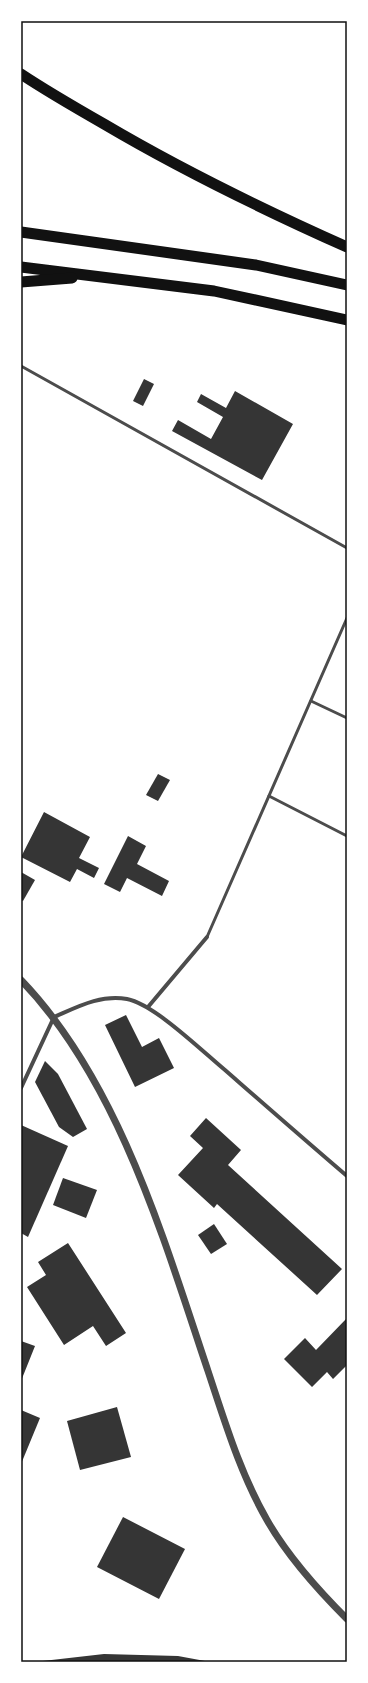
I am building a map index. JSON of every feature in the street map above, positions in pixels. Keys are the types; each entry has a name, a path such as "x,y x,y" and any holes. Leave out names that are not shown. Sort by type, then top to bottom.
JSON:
{"highway":[{"path":"21,74 41,88 161,158 292,223 347,247"},
{"path":"21,232 256,265 347,285"},
{"path":"21,267 214,291 347,320"},
{"path":"21,282 99,276"}],"street":[{"path":"148,1007 207,937"},
{"path":"21,980 54,1017 86,1068 112,1115 167,1248 231,1440 252,1491 268,1522 292,1558 317,1588 347,1619"},
{"path":"21,1088 54,1017 83,1005 105,999 127,999 148,1007 201,1050 347,1176"}],"lane":[{"path":"21,366 347,548"},
{"path":"207,937 346,625 347,618"},
{"path":"311,701 347,718"},
{"path":"269,796 347,836"}],"building":[{"path":"144,379 154,384 143,406 133,401"},
{"path":"235,391 293,424 262,480 172,431 178,420 211,439 223,417 197,402 201,394 226,408"},
{"path":"158,774 170,780 158,801 146,795"},
{"path":"44,812 90,837 79,858 99,868 94,878 77,869 70,882 21,857"},
{"path":"128,836 146,846 137,864 169,881 162,896 127,878 120,892 104,884"},
{"path":"21,872 35,880 23,901 21,900"},
{"path":"126,1015 142,1047 159,1038 174,1068 135,1087 105,1025"},
{"path":"45,1061 58,1074 87,1129 73,1137 59,1127 35,1082"},
{"path":"206,1118 241,1150 228,1165 342,1269 317,1295 217,1204 214,1208 178,1175 203,1148 190,1136"},
{"path":"21,1125 68,1146 28,1237 21,1233"},
{"path":"63,1178 97,1190 86,1218 53,1205"},
{"path":"214,1224 227,1244 211,1254 198,1235"},
{"path":"68,1243 126,1333 106,1346 93,1326 64,1345 27,1287 46,1275 38,1262"},
{"path":"347,1318 347,1365 333,1379 327,1372 312,1387 284,1359 305,1338 316,1350"},
{"path":"21,1341 35,1346 21,1381"},
{"path":"117,1407 131,1457 80,1470 67,1421"},
{"path":"21,1410 40,1418 21,1464"},
{"path":"123,1517 185,1549 159,1599 97,1567"},
{"path":"104,1654 178,1656 205,1661 34,1662"}]}
